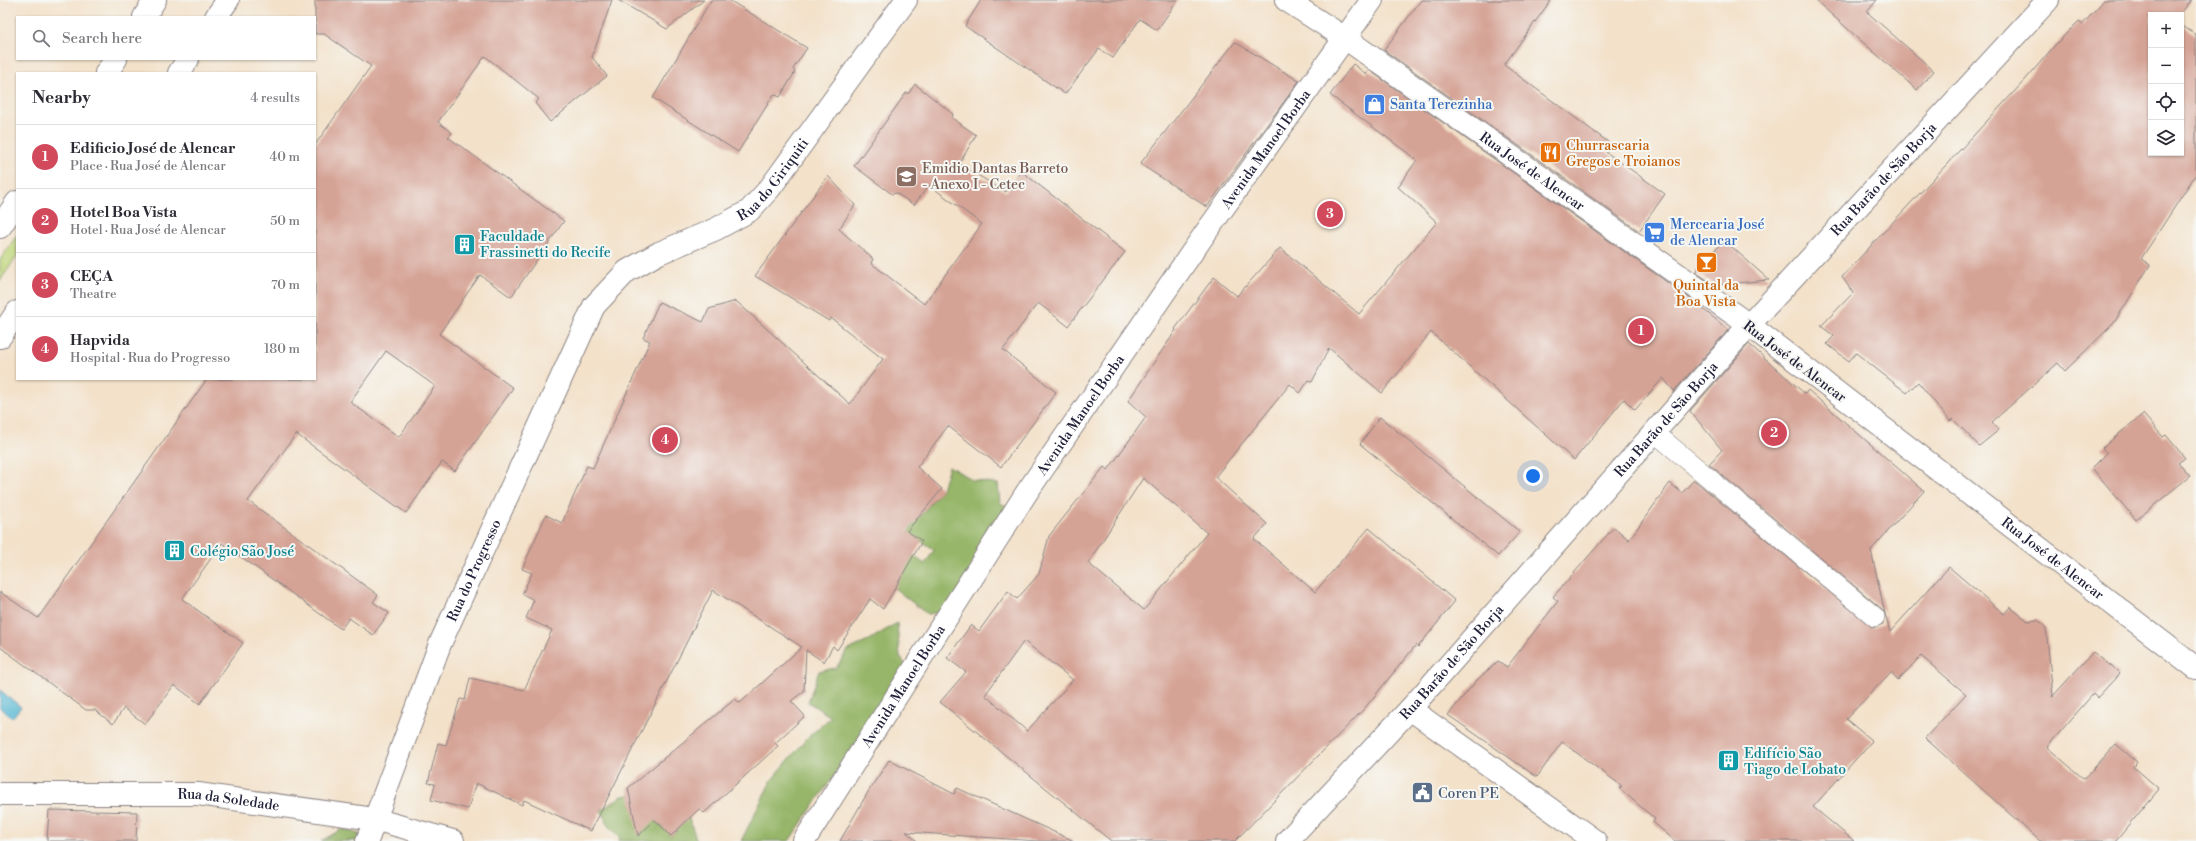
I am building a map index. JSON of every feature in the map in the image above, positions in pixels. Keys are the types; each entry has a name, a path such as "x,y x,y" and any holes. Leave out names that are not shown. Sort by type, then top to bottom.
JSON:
{"street":[{"path":"145,16 155,0"},
{"path":"217,16 228,0"},
{"name":"Rua do Giriquiti","path":"594,306 627,271 659,253 716,230 749,211 770,188 906,0"},
{"name":"Rua José de Alencar","path":"1286,0 1345,38 1750,325 2196,668"},
{"name":"Avenida Manoel Borba","path":"804,841 1027,492 1204,235 1372,0"},
{"name":"Rua Barão de São Borja","path":"1287,841 1410,709 1750,325 2048,0"},
{"path":"107,72 115,60"},
{"path":"180,72 187,60"},
{"path":"0,227 16,203"},
{"name":"Rua do Progresso","path":"367,841 440,644 594,306"},
{"path":"0,337 16,313"},
{"path":"1410,709 1595,841"},
{"name":"Rua da Soledade","path":"0,794 198,794 374,819 453,841"}],"lane":[{"path":"1655,433 1875,617"}],"green space":[{"path":"16,236 16,257 0,281 0,260"},
{"path":"949,466 972,480 998,484 1000,503 1020,512 945,612 927,614 894,588 896,544 925,564 934,550 908,532 942,489"},
{"path":"897,623 900,657 908,668 789,841 741,841 771,781 808,737 831,717 808,702 819,671 836,668 848,650 866,642"},
{"path":"635,794 655,820 671,836 689,818 697,841 619,841 620,838 608,826 601,810 622,796"},
{"path":"342,829 359,834 358,841 321,841"}],"water":[{"path":"0,690 21,707 12,718 0,708"}],"building":[{"path":"315,0 612,0 592,57 607,76 550,122 535,103 539,99 485,56 438,122 452,133 448,137 564,221 511,297 480,275 439,334 513,388 455,471 442,462 406,513 296,434 248,501 378,595 373,602 389,613 373,635 349,618 341,629 222,543 182,599 243,643 200,704 174,685 145,724 124,708 113,724 95,710 86,710 0,647 0,592 38,618 206,380 316,380 316,144 371,66 324,34 316,34","holes":["386,351 435,386 399,437 350,402"]},
{"path":"618,0 704,0 667,29"},
{"path":"711,0 729,0 807,48 793,69 795,72 780,97 774,94 738,152 653,98"},
{"path":"981,0 1178,0 1157,30 1140,19 1113,58 1099,49 1065,94 965,26"},
{"path":"1421,0 1551,0 1504,65 1612,145 1606,152 1665,194 1639,231 1384,50"},
{"path":"1815,0 1877,0 1867,12 1934,71 1917,90"},
{"path":"2104,0 2192,0 2182,12 2148,12 2148,156 2184,156 2184,27 2196,35 2196,174 2141,259 2150,265 2114,323 2065,371 2058,363 1992,422 1999,430 1979,446 1953,419 1950,421 1918,382 1907,393 1856,353 1849,361 1827,344 1834,336 1821,326 1853,293 1842,277 2026,79 2056,44 2079,21 2083,24"},
{"path":"1235,42 1299,81 1207,207 1140,164"},
{"path":"1353,64 1366,74 1369,70 1695,302 1728,330 1674,391 1663,378 1635,410 1624,399 1574,460 1431,332 1382,393 1329,348 1312,382 1309,380 1300,393 1290,384 1215,477 1267,524 1254,539 1315,592 1369,528 1455,601 1418,647 1416,645 1364,709 1235,841 1111,841 940,702 966,672 947,658 971,625 979,631 1008,591 1017,599 1039,574 1049,536 1104,467 1108,470 1146,417 1128,401 1176,330 1175,329 1214,277 1237,296 1280,248 1359,314 1437,222 1398,187 1417,160 1330,95","holes":["1143,478 1207,533 1144,610 1088,563","1024,641 1073,680 1027,731 985,695"]},
{"path":"915,84 953,114 952,118 976,135 959,164 1006,192 1021,171 1125,252 1068,326 1038,303 1003,350 1056,392 1001,467 948,426 917,467 942,489 907,531 922,541 883,609 870,599 837,650 833,646 824,662 806,650 804,691 791,701 805,716 775,743 778,746 704,813 699,809 671,836 655,820 638,836 628,788 735,699 740,703 802,647 713,590 591,831 524,800 522,805 476,783 468,809 431,800 435,784 428,783 438,743 446,745 460,699 465,700 470,678 524,690 552,630 526,618 534,600 522,594 532,573 522,569 546,515 562,523 587,466 593,468 650,341 643,338 659,302 703,322 709,309 736,301 850,404 883,359 831,318 829,321 755,276 828,176 855,205 839,229 873,259 871,263 924,304 982,224 929,185 914,205 896,193 892,194 854,166 906,93 909,93"},
{"path":"1724,240 1769,280 1715,285 1695,272"},
{"path":"1749,344 1805,394 1808,390 1924,491 1871,550 1885,614 1882,609 1709,464 1722,450 1690,411"},
{"path":"2143,414 2163,437 2166,435 2185,458 2178,463 2190,476 2136,520 2092,468 2107,453 2102,448"},
{"path":"1380,417 1520,532 1498,556 1360,444"},
{"path":"1694,480 1873,628 1883,624 1885,614 1890,632 1949,567 2004,614 2010,607 2028,621 2038,620 2046,628 2053,696 2093,652 2120,673 2097,698 2093,694 2047,747 2084,779 2116,744 2137,762 2134,767 2159,789 2116,841 2040,841 1925,738 1966,694 1921,656 1898,680 1891,672 1846,719 1872,741 1813,807 1854,841 1675,841 1653,822 1655,819 1619,788 1622,786 1562,742 1537,777 1448,715 1477,680 1498,661 1507,667 1558,601 1553,597 1614,527 1629,540 1670,483 1682,493"},
{"path":"889,760 954,794 957,788 1074,841 1038,841 906,832 917,841 840,841 868,792"},
{"path":"49,810 137,812 136,841 47,841"}],"place":[{"name":"Santa Terezinha","path":"1375,104"},
{"name":"Churrascaria Gregos e Troianos","path":"1551,153"},
{"name":"Emidio Dantas Barreto - Anexo I - Cetec","path":"907,176"},
{"name":"CEÇA","path":"1330,214"},
{"name":"Mercearia José de Alencar","path":"1654,232"},
{"name":"Faculdade Frassinetti do Recife","path":"465,244"},
{"name":"Quintal da Boa Vista","path":"1706,263"},
{"name":"Edificio José de Alencar","path":"1641,331"},
{"name":"Hotel Boa Vista","path":"1774,433"},
{"name":"Hapvida","path":"665,440"},
{"name":"Colégio São José","path":"174,551"},
{"name":"Edifício São Tiago de Lobato","path":"1729,761"},
{"name":"Coren PE","path":"1423,793"}]}
